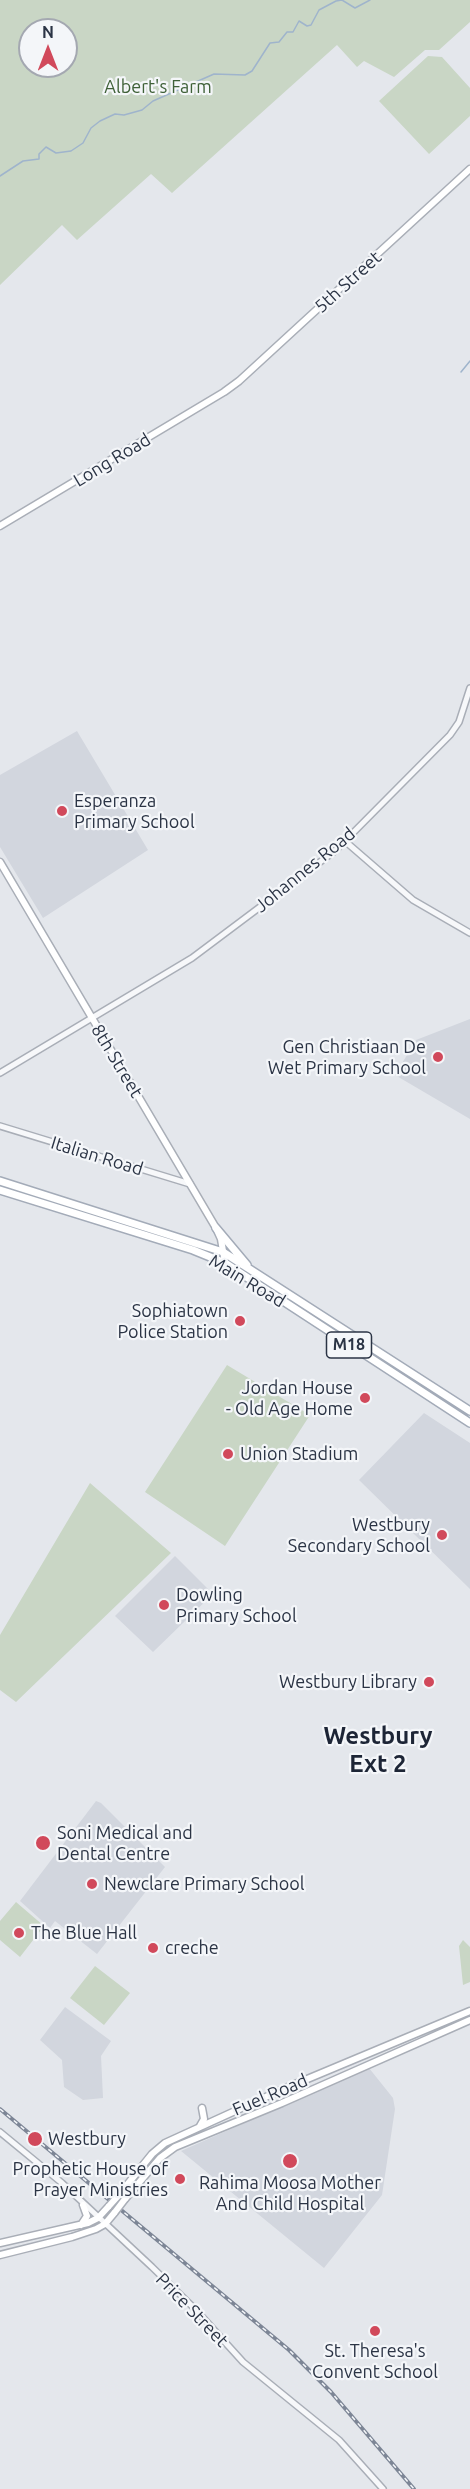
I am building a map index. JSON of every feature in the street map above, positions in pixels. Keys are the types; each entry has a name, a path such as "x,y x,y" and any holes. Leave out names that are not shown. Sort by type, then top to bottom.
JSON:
{"main road":[{"name":"5th Street","path":"225,392 246,376 470,169"},
{"name":"Long Road","path":"0,526 225,392"},
{"name":"8th Street","path":"0,862 218,1231 225,1263"},
{"name":"Main Road","path":"0,1181 207,1245 223,1252 470,1411"},
{"name":"Main Road","path":"0,1190 193,1250 225,1263 470,1423"},
{"path":"207,1245 216,1242 218,1231"},
{"path":"218,1231 250,1269"},
{"name":"Fuel Road","path":"98,2218 161,2146 470,2011"},
{"name":"Fuel Road","path":"105,2224 155,2163 175,2147 282,2103 470,2020"},
{"path":"200,2127 204,2119 202,2108"},
{"path":"81,2226 87,2218 83,2205"},
{"path":"0,2243 81,2226 98,2218"},
{"path":"0,2255 72,2237 105,2224"}],"street":[{"name":"Johannes Road","path":"0,1073 192,958 346,842 389,794 450,735 459,722 470,688"},
{"path":"346,842 413,900 470,933"},
{"name":"Italian Road","path":"1,1126 190,1184"},
{"name":"Price Street","path":"0,2132 62,2183 195,2309 243,2362 339,2440 383,2489"}],"shaded area":[{"name":"Esperanza Primary School","path":"77,731 148,850 43,918 0,847 0,775"},
{"name":"Gen Christiaan De Wet Primary School","path":"470,1019 470,1119 395,1075 416,1040"},
{"name":"Westbury Secondary School","path":"424,1413 470,1443 470,1589 359,1480"},
{"name":"Dowling Primary School","path":"175,1556 213,1594 153,1652 115,1616"},
{"name":"Newclare Primary School","path":"96,1801 101,1803 165,1867 97,1954 55,1921 50,1928 20,1901"},
{"path":"65,2007 111,2041 101,2056 103,2098 83,2100 64,2087 62,2060 40,2040"},
{"name":"Rahima Moosa Mother And Child Hospital","path":"369,2068 393,2098 395,2109 382,2195 324,2268 181,2151"}],"green space":[{"name":"Albert's Farm","path":"0,0 470,0 470,22 439,50 425,50 394,77 364,61 357,67 337,45 172,193 151,174 77,240 62,225 0,285"},
{"path":"428,56 442,57 470,88 470,116 429,154 379,101"},
{"name":"Union Stadium","path":"227,1365 310,1415 225,1546 145,1492"},
{"path":"90,1483 171,1553 16,1702 0,1690 0,1635"},
{"name":"The Blue Hall","path":"16,1902 44,1926 20,1957 0,1940 0,1921"},
{"path":"463,1940 470,1947 470,1982 463,1985 459,1946"},
{"path":"95,1966 130,1993 104,2025 70,1998"}],"waterway":[{"path":"0,176 23,161 39,159 39,154 46,147 56,153 71,151 83,143 91,128 115,114 124,115 142,110 153,101 214,74 245,75 252,71 270,43 279,42 287,32 293,32 299,21 307,26 311,25 319,10 336,1 342,0 355,8 370,0"},
{"path":"461,372 470,361"}],"railway":[{"path":"0,2109 289,2350 331,2392 414,2489"}],"place":[{"name":"Esperanza Primary School","path":"62,811"},
{"name":"Gen Christiaan De Wet Primary School","path":"438,1057"},
{"name":"Sophiatown Police Station","path":"240,1321"},
{"name":"Jordan House - Old Age Home","path":"365,1398"},
{"name":"Union Stadium","path":"228,1454"},
{"name":"Westbury Secondary School","path":"442,1535"},
{"name":"Dowling Primary School","path":"164,1605"},
{"name":"Westbury Library","path":"429,1682"},
{"name":"Soni Medical and Dental Centre","path":"43,1843"},
{"name":"Newclare Primary School","path":"92,1884"},
{"name":"The Blue Hall","path":"19,1933"},
{"name":"creche","path":"153,1948"},
{"name":"Westbury","path":"35,2139"},
{"name":"Rahima Moosa Mother And Child Hospital","path":"290,2161"},
{"name":"Prophetic House of Prayer Ministries","path":"180,2179"},
{"name":"St. Theresa's Convent School","path":"375,2331"}],"district":[{"name":"Westbury Ext 2","path":"378,1750"}]}
